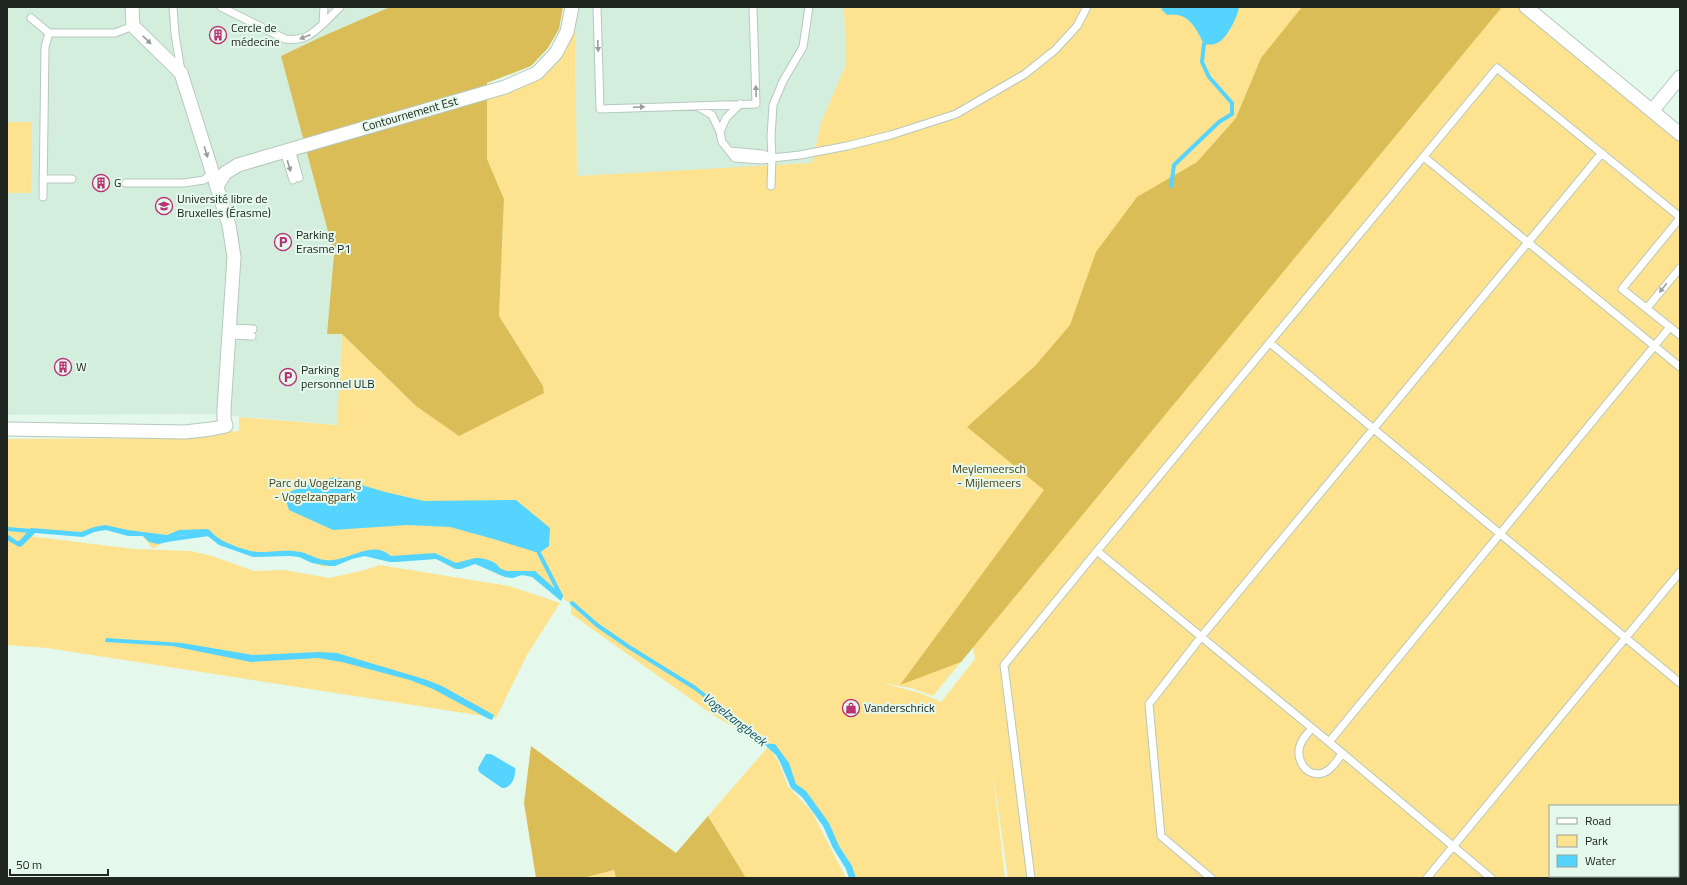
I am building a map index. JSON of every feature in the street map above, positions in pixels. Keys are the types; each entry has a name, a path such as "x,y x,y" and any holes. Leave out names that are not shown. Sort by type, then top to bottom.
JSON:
{"street":[{"path":"7,429 185,432 226,426 224,409 234,257 229,225 181,73 133,26 132,7"},
{"name":"Contournement Est","path":"217,186 226,173 238,165 505,87 537,73 556,53 567,32 572,7"},
{"path":"1526,7 1680,134"},
{"path":"1652,111 1680,77"}],"lane":[{"path":"173,7 175,34 181,73"},
{"path":"221,7 284,39 295,40 311,35 340,7"},
{"path":"323,24 324,7"},
{"path":"596,7 600,109 756,104 753,7"},
{"path":"771,186 771,137 773,105 783,81 802,48 809,7"},
{"path":"696,106 712,115 720,132 722,142 735,158 762,160 800,155 847,146 891,135 956,114 1025,74 1055,50 1077,26 1087,7"},
{"path":"30,18 49,33 115,33 133,26"},
{"path":"43,197 45,47 49,33"},
{"path":"1031,878 1004,665 1497,68 1680,217 1622,289 1680,335"},
{"path":"720,132 726,118 740,104"},
{"path":"288,150 296,179"},
{"path":"1211,878 1161,836 1149,704 1201,637 1602,154"},
{"path":"1424,157 1680,367"},
{"path":"126,182 184,183 204,180 212,173"},
{"path":"44,178 72,179"},
{"path":"1647,308 1680,268"},
{"path":"1328,742 1670,327"},
{"path":"229,331 252,333"},
{"path":"1270,343 1680,684"},
{"path":"1097,551 1491,878"},
{"path":"1427,878 1680,572"},
{"path":"1312,728 1300,743 1298,753 1300,763 1310,772 1322,773 1332,767 1342,753"}],"shaded area":[{"name":"Université libre de Bruxelles (Érasme)","path":"7,7 390,7 281,56 334,254 327,334 342,334 337,425 211,414 7,415"},
{"path":"390,7 563,7 559,29 548,48 531,66 487,83 487,159 504,199 499,316 543,386 544,393 459,436 416,406 342,334 327,334 334,254 281,56"},
{"path":"567,7 844,7 846,64 821,123 812,163 577,176 575,29"},
{"path":"1302,7 1502,7 961,662 900,685 1044,490 967,427 1035,366 1070,325 1096,252 1137,197 1197,162 1236,118 1261,58"},
{"path":"531,746 676,853 708,816 746,878 616,878 614,870 583,878 536,878 524,803"}],"green space":[{"path":"844,7 1517,7 1680,140 1680,860 1679,861 1679,805 1549,805 1549,877 1661,877 1008,878 992,766 1005,878 852,878 825,823 794,788 776,749 760,739 758,742 713,715 571,614 571,604 532,577 525,575 502,576 474,563 454,569 436,557 393,561 378,552 349,558 339,564 323,567 300,555 281,553 260,557 221,545 210,534 175,535 153,549 140,533 104,527 80,536 32,531 29,536 134,549 191,551 212,556 254,571 284,570 329,578 365,570 379,565 509,586 560,603 527,655 496,718 47,648 7,645 7,439 198,438 226,432 239,431 239,417 337,425 342,334 416,406 544,393 543,386 499,316 504,199 487,159 487,98 560,56 575,29 577,176 812,163 821,123 846,64","holes":["973,647 975,659 941,702 920,693 882,683 911,688 933,696"]},
{"path":"7,122 32,122 31,193 7,193"},
{"path":"767,748 770,749 778,761 788,786 812,812 846,878 746,878 708,816"},
{"path":"614,870 616,878 583,878"}],"water":[{"path":"1165,7 1239,7 1229,32 1222,40 1210,45 1204,44 1198,32 1186,18 1174,14 1167,15 1161,9"},
{"path":"335,477 385,492 424,501 516,500 550,528 549,546 539,553 450,527 407,525 333,530 289,510 284,494 307,485"},
{"path":"105,525 128,530 167,535 179,530 208,529 223,541 250,551 295,551 324,560 340,559 370,550 384,551 391,556 435,553 456,563 480,558 507,571 535,571 563,596 561,601 532,577 522,575 513,578 505,577 475,564 461,569 456,569 436,559 391,562 374,554 352,559 335,566 329,566 312,563 299,557 253,557 219,545 205,534 178,536 168,542 158,544 149,542 143,536 128,536 106,530 94,532 83,537 35,533 22,546 19,547 7,540 7,534 19,541 31,528 81,532"},
{"path":"106,638 182,643 253,655 319,652 337,653 424,679 442,686 494,715 492,720 487,718 433,689 410,680 342,662 318,658 251,662 172,646 105,642"},
{"path":"770,744 775,744 789,763 796,784 806,791 829,823 839,846 852,866 856,878 849,878 846,869 833,848 823,826 802,797 791,788 776,755 767,747"},
{"path":"486,754 491,754 515,768 514,778 511,784 502,788 479,772 478,768"}],"waterway":[{"path":"1171,186 1174,165 1219,122 1232,114 1232,103 1209,77 1202,62 1204,44"},
{"name":"Vogelzangbeek","path":"7,529 32,531"},
{"name":"Vogelzangbeek","path":"166,540 209,534"},
{"path":"539,553 561,596"},
{"name":"Vogelzangbeek","path":"365,554 390,560"},
{"name":"Vogelzangbeek","path":"479,560 486,561 497,567 500,573"},
{"name":"Vogelzangbeek","path":"572,603 597,625 629,647 695,688 772,748"}],"place":[{"name":"Cercle de médecine","path":"218,35"},
{"name":"G","path":"101,183"},
{"name":"Université libre de Bruxelles (Érasme)","path":"164,206"},
{"name":"Parking Erasme P1","path":"283,242"},
{"name":"W","path":"63,367"},
{"name":"Parking personnel ULB","path":"288,377"},
{"name":"Vanderschrick","path":"851,708"}],"park label":[{"name":"Meylemeersch - Mijlemeers","path":"989,476"},
{"name":"Parc du Vogelzang - Vogelzangpark","path":"315,490"}]}
